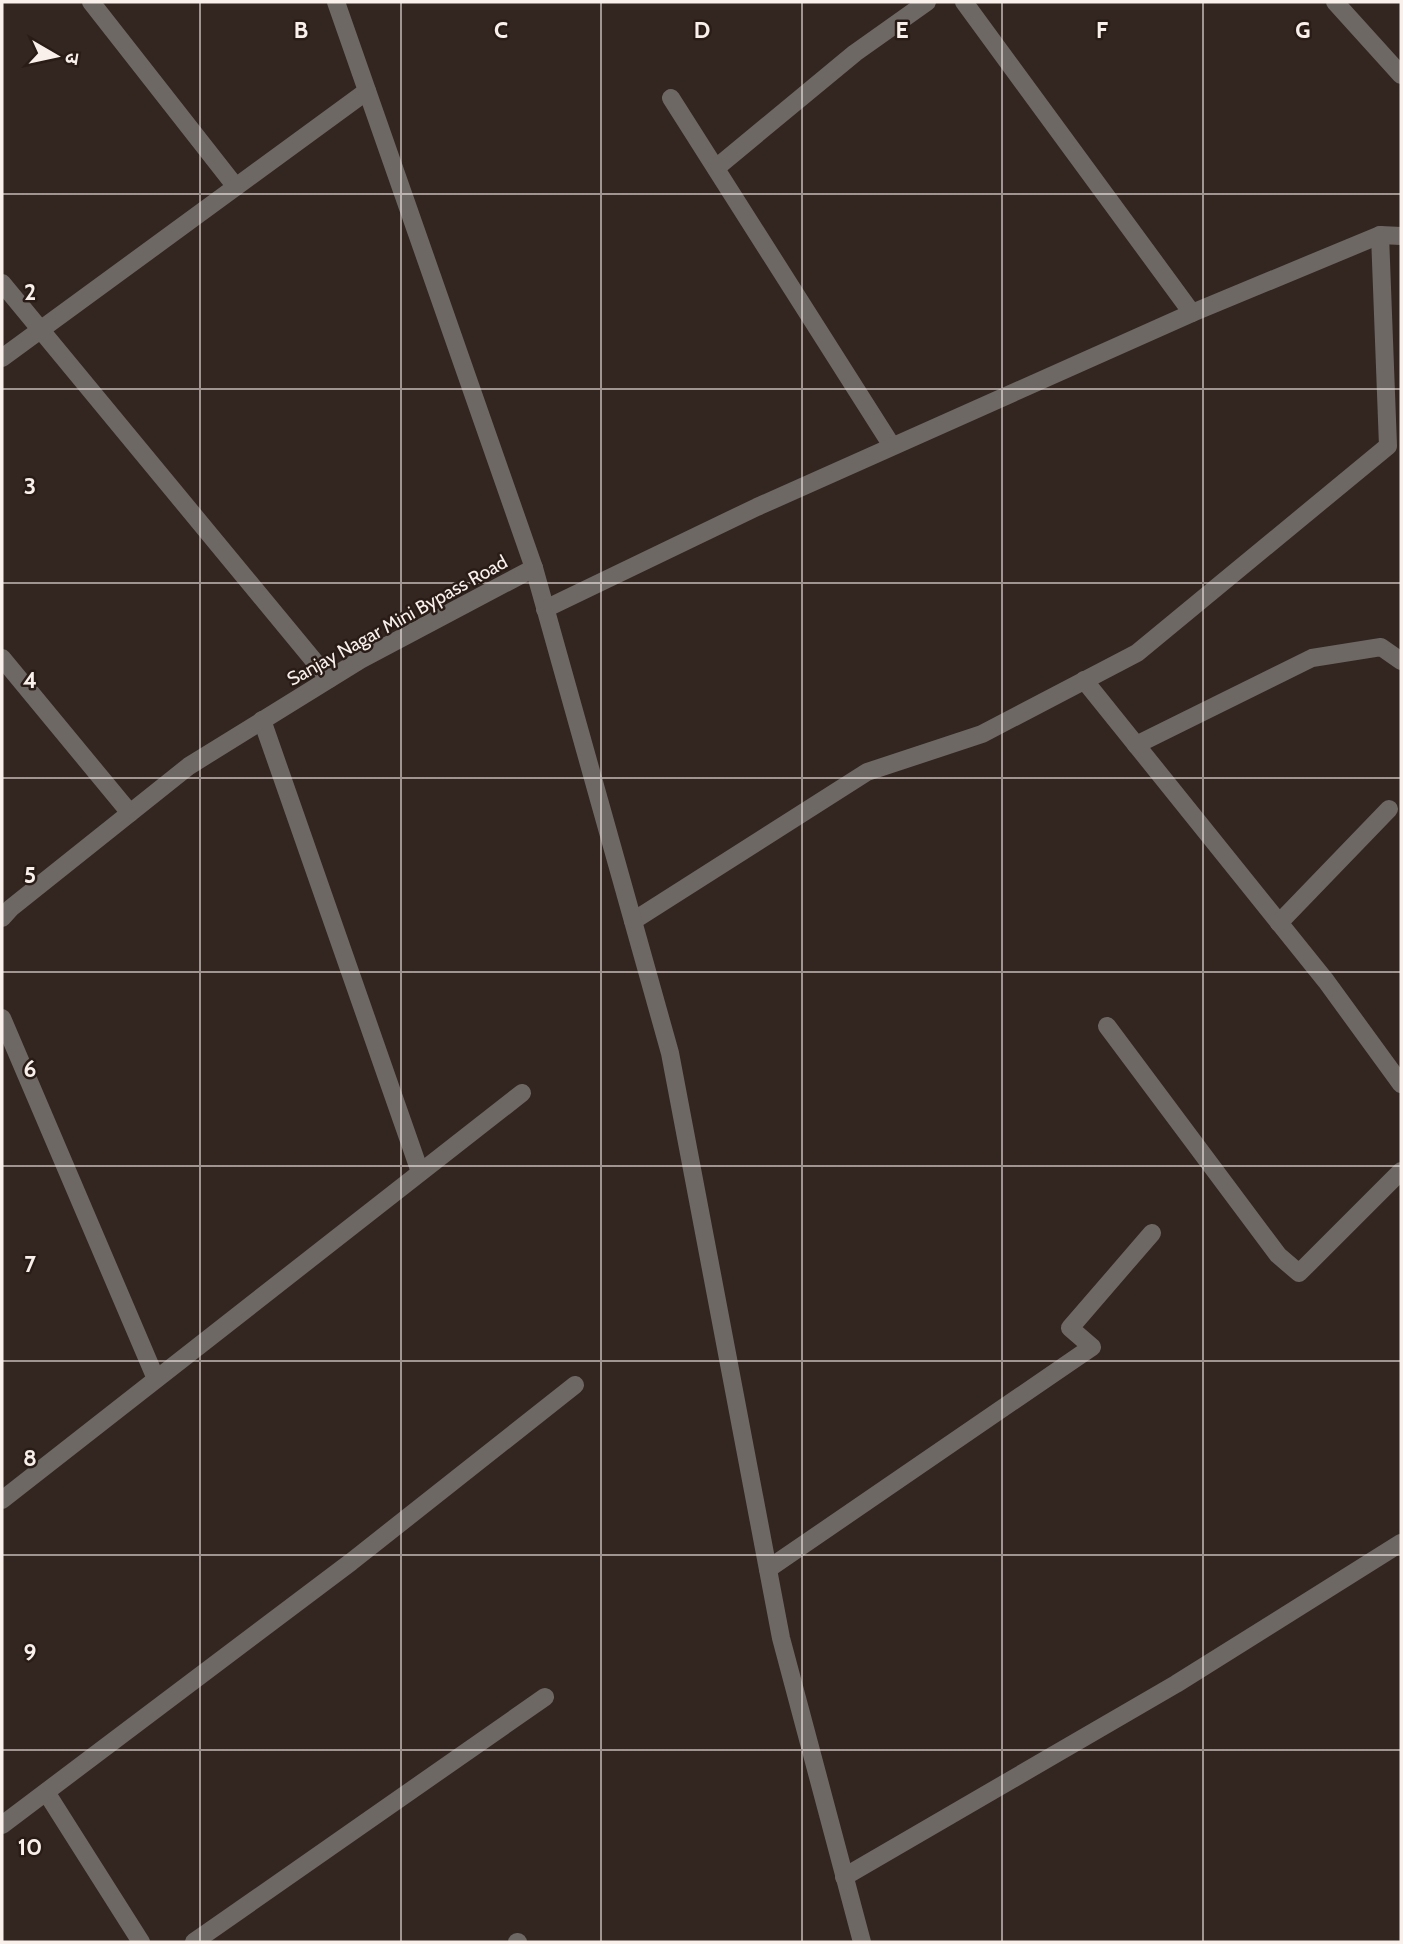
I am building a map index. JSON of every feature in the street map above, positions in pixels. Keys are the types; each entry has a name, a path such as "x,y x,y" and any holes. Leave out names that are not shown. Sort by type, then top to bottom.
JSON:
{"street":[{"path":"91,2 236,187"},
{"name":"Sanjay Nagar Mini Bypass Road","path":"2,918 188,766 360,660 534,568 336,2"},
{"path":"716,168 855,53 927,2"},
{"path":"964,2 1192,313"},
{"path":"1335,2 1401,75"},
{"path":"2,358 367,91"},
{"path":"671,98 892,446"},
{"path":"633,921 867,772 982,734 1137,653 1388,446 1380,235"},
{"path":"545,609 757,507 1192,313 1380,235 1401,236"},
{"path":"2,283 329,679"},
{"path":"534,568 670,1053 781,1638 862,1942"},
{"path":"1136,745 1312,657 1381,647 1401,661"},
{"path":"2,657 130,813"},
{"path":"1084,680 1326,981 1401,1084"},
{"path":"262,720 421,1172"},
{"path":"1279,923 1389,809"},
{"path":"2,1018 156,1379"},
{"path":"1107,1026 1278,1255 1299,1273 1401,1171"},
{"path":"2,1500 523,1093"},
{"path":"768,1569 1092,1347 1070,1328 1152,1233"},
{"path":"2,1825 351,1562 575,1385"},
{"path":"844,1877 1176,1684 1401,1544"},
{"path":"194,1942 545,1697"},
{"path":"46,1792 141,1942"}]}
